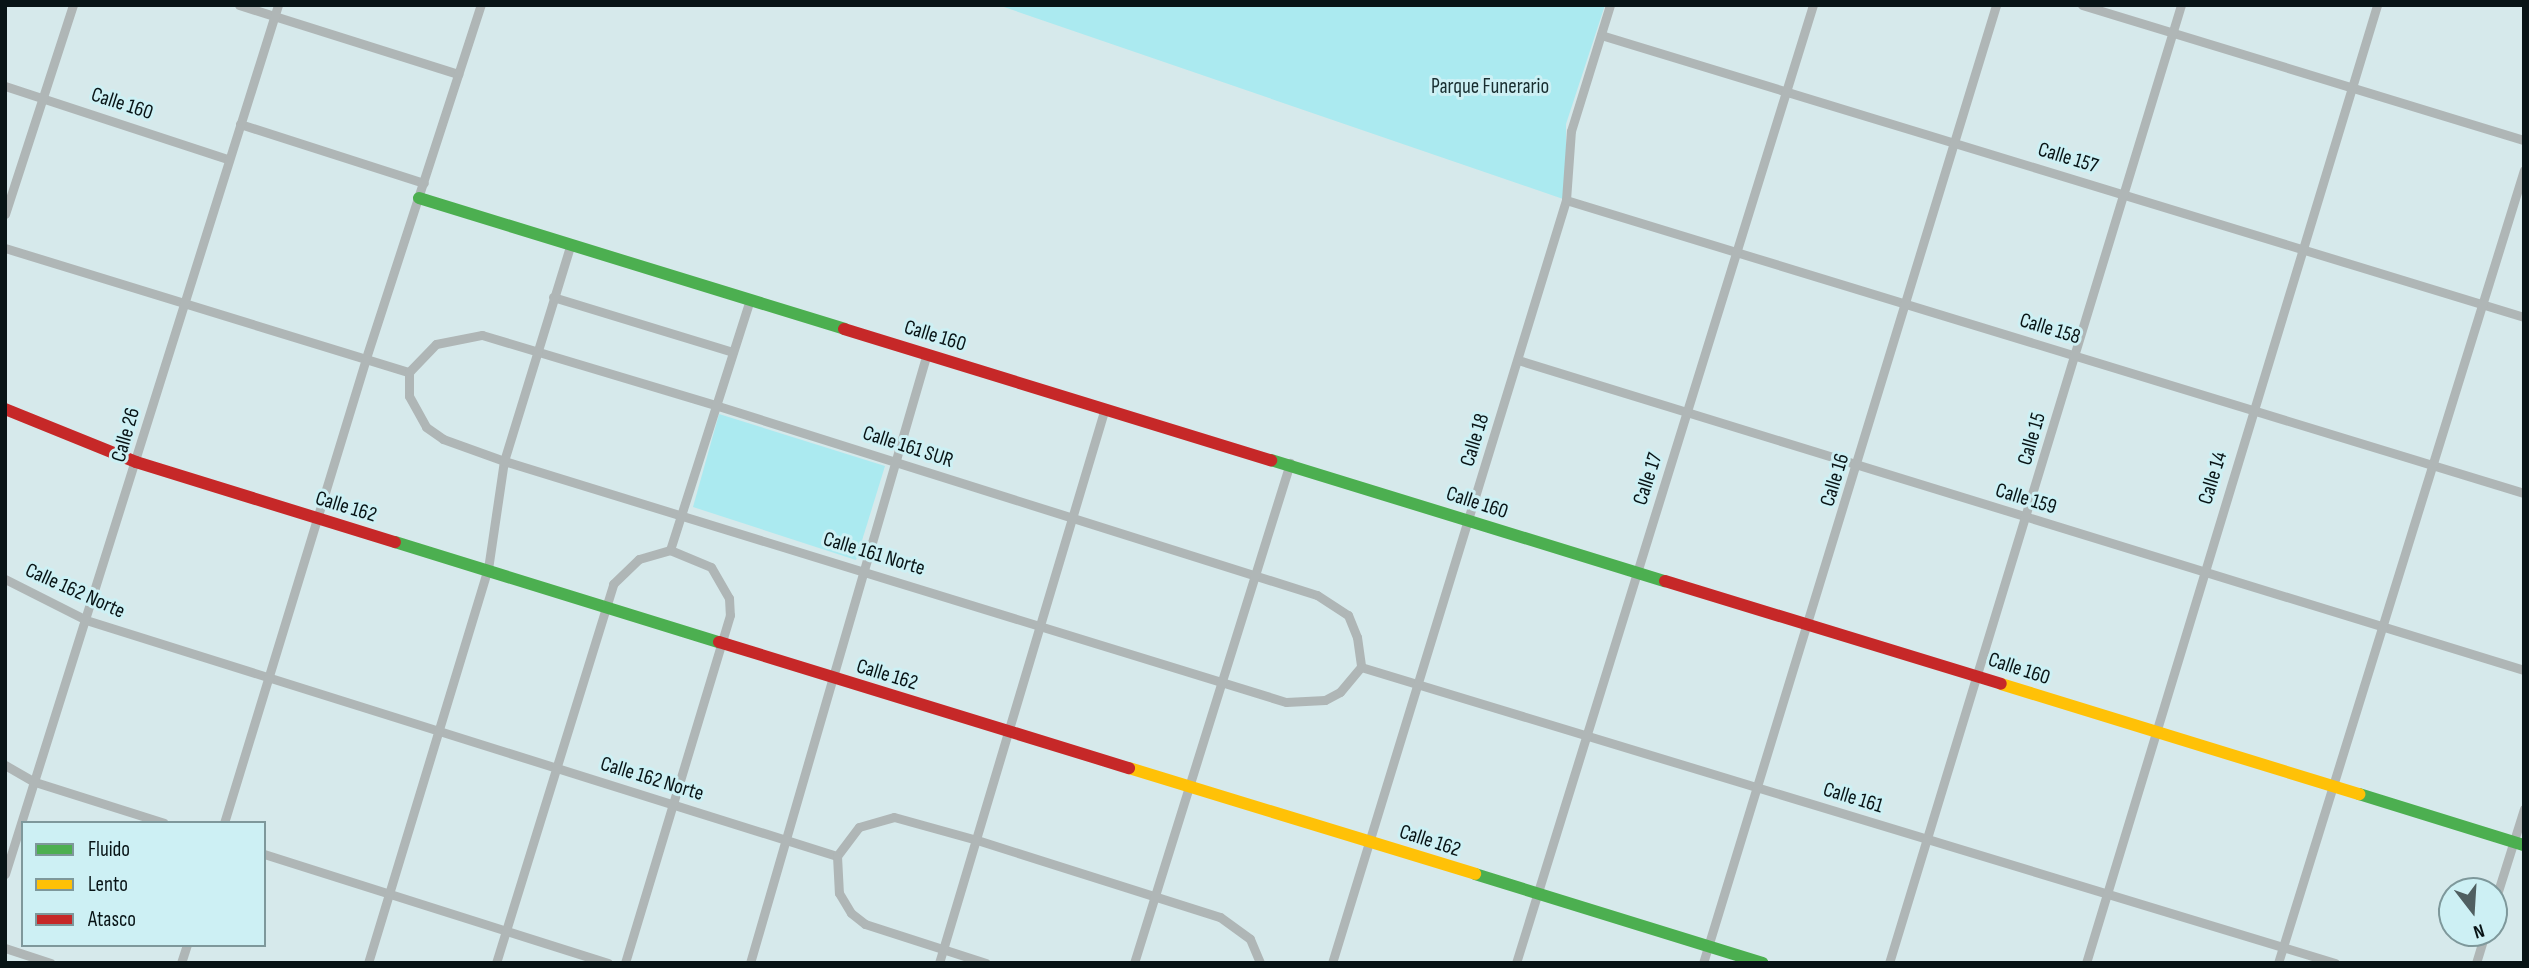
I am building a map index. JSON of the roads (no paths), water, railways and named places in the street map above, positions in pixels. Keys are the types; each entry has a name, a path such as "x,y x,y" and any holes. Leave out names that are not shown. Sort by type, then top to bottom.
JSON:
{"street":[{"path":"5,214 73,5"},
{"path":"239,5 458,74"},
{"name":"Calle 26","path":"22,821 136,462 227,159 278,5"},
{"path":"225,821 366,358 481,5"},
{"name":"Calle 18","path":"1332,963 1366,840 1468,521 1566,200 1571,131 1610,5"},
{"name":"Calle 17","path":"1516,963 1584,735 1687,415 1813,5"},
{"name":"Calle 16","path":"1703,963 1858,465 1996,5"},
{"path":"2081,5 2524,139"},
{"name":"Calle 15","path":"1889,963 1976,675 2027,518 2180,5"},
{"name":"Calle 14","path":"2085,963 2202,572 2306,249 2377,5"},
{"name":"Calle 157","path":"1601,35 2524,317"},
{"name":"Calle 160","path":"5,86 227,159"},
{"path":"240,124 424,183"},
{"path":"2278,963 2524,170"},
{"name":"Calle 160","path":"419,198 749,303 927,353 1290,463 1468,521 2519,843"},
{"name":"Calle 158","path":"1566,200 2524,493"},
{"path":"369,963 388,892 488,569 504,461 570,246"},
{"path":"5,248 409,372"},
{"path":"553,297 733,352"},
{"path":"670,550 749,303"},
{"name":"Calle 161 SUR","path":"409,372 436,344 460,337 482,335 715,405 1254,574 1336,604 1348,615 1357,637 1361,667"},
{"path":"750,963 834,679 892,460 927,353"},
{"name":"Calle 159","path":"1518,360 1687,415 2524,670"},
{"name":"Calle 161 Norte","path":"409,372 409,396 426,427 443,439 504,461 681,512 1221,682 1305,704 1340,692 1361,667"},
{"path":"939,963 1105,408"},
{"name":"Calle 162","path":"5,410 136,462 1187,788 1366,840 1537,896 1763,963"},
{"path":"1134,963 1290,463"},
{"path":"496,963 605,606 624,570 639,559 670,550 697,559 721,578 730,615 625,963"},
{"name":"Calle 162 Norte","path":"5,579 86,620 837,856"},
{"name":"Calle 161","path":"1361,667 2335,963"},
{"path":"5,765 35,782 158,821"},
{"path":"2505,877 2519,843 2524,809"},
{"path":"986,963 865,924 851,913 839,892 837,856 859,827 894,817 977,840 1153,897 1235,925 1250,939 1260,963"},
{"name":"Calle 26","path":"5,874 21,825"},
{"path":"266,855 608,963"},
{"path":"5,948 51,963"}],"park label":[{"name":"Parque Funerario","path":"1490,87"}]}
